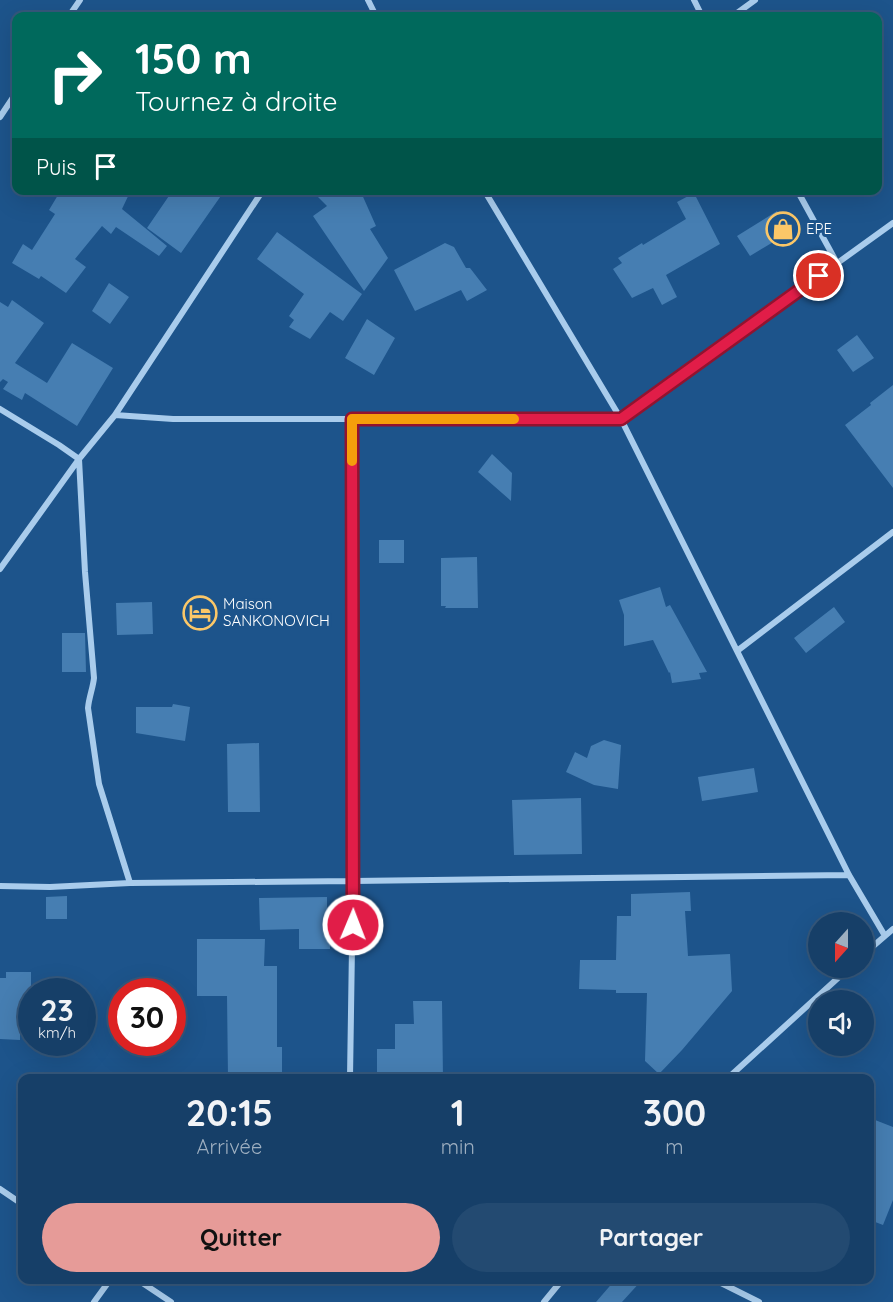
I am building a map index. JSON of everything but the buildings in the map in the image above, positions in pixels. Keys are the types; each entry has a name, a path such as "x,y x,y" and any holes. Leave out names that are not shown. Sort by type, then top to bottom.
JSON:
{"street":[{"path":"738,12 755,0"},
{"path":"0,117 12,99"},
{"path":"0,569 79,459 115,415 260,195"},
{"path":"487,195 621,419 849,875 885,936"},
{"path":"800,195 837,263"},
{"path":"115,415 173,419 621,419 893,223"},
{"path":"0,409 79,459"},
{"path":"350,1074 353,881 352,419"},
{"path":"79,459 94,678 88,708 99,784 130,883"},
{"path":"737,651 893,532"},
{"path":"0,886 849,875"},
{"path":"874,945 893,929"},
{"path":"732,1074 838,978"},
{"path":"0,1189 18,1201"},
{"path":"94,1302 107,1284"},
{"path":"144,1284 171,1302"},
{"path":"544,1302 559,1284"},
{"path":"723,1284 759,1302"}],"slow traffic":[{"path":"352,461 352,419 514,419"}],"place":[{"name":"EPE","path":"783,229"},
{"name":"Maison SANKONOVICH","path":"200,613"}],"route":[{"path":"353,925 352,419 621,419 819,276"}]}
